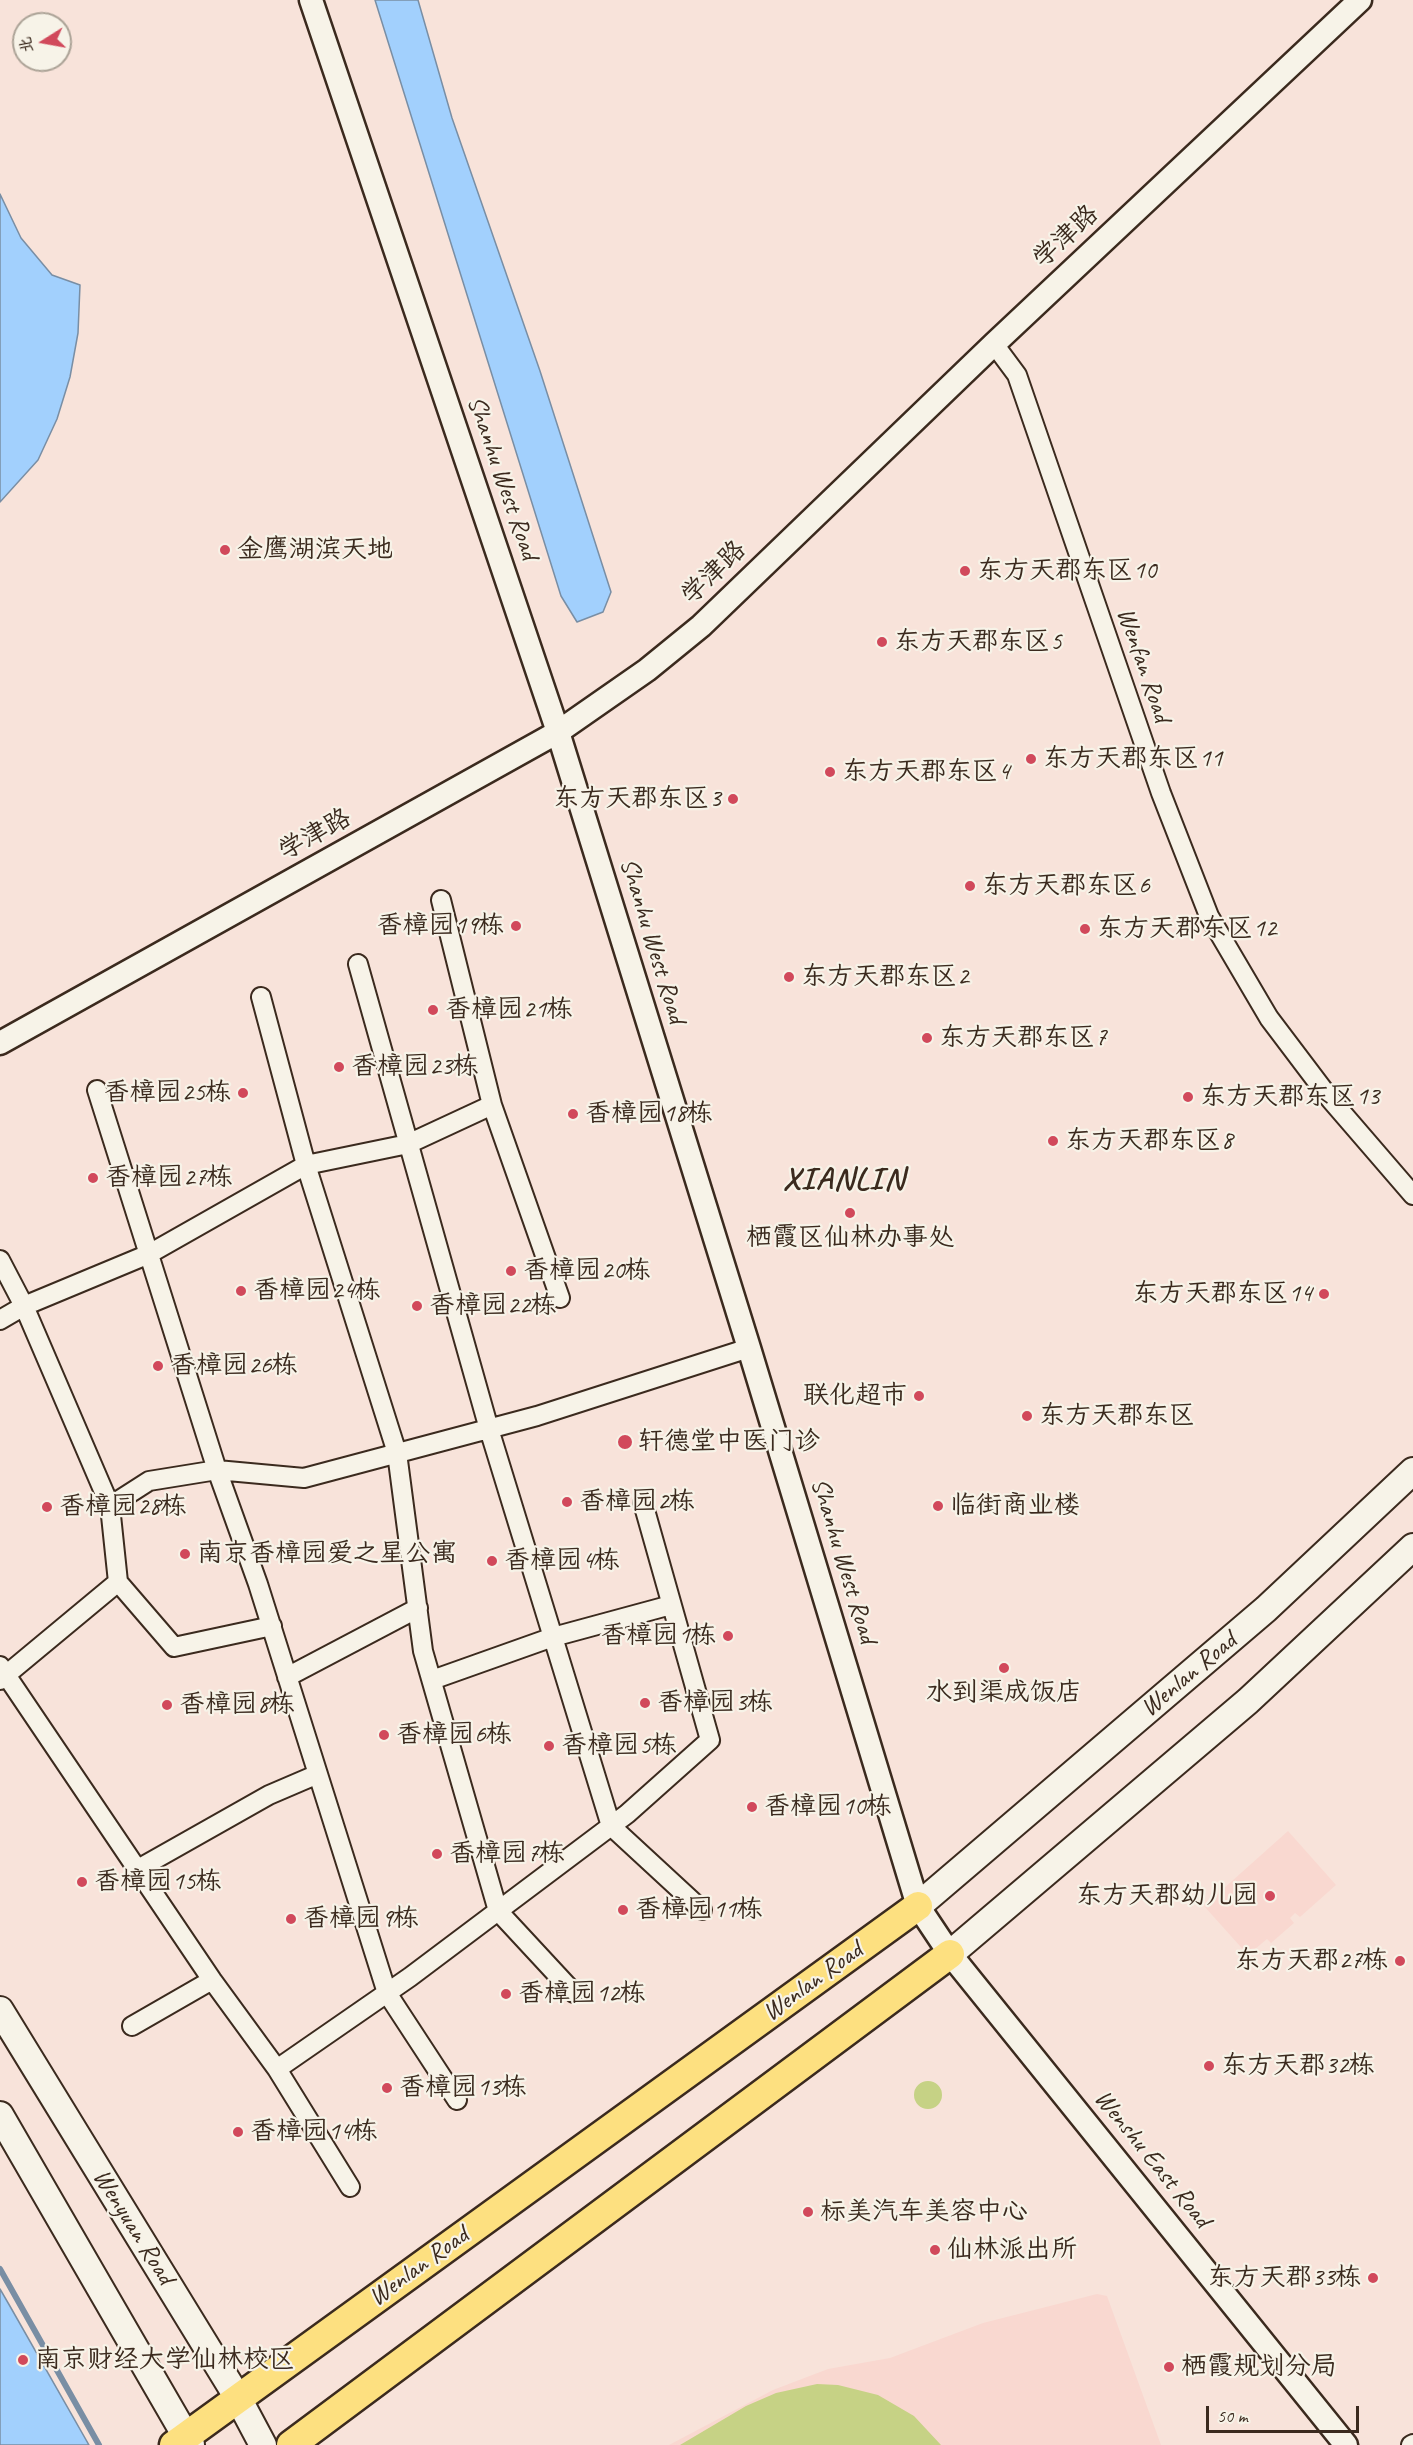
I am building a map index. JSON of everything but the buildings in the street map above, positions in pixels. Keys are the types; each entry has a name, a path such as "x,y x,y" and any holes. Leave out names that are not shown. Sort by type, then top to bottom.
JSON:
{"main road":[{"name":"Wenlan Road","path":"184,2442 238,2397 918,1906 1266,1609 1413,1471"},
{"path":"291,2445 950,1954 1248,1701 1413,1547"},
{"name":"Wenyuan Road","path":"0,2010 238,2397 263,2445"},
{"path":"0,2115 184,2442"}],"street":[{"name":"Shanhu West Road","path":"311,0 558,732 749,1347 918,1906"},
{"name":"学津路","path":"0,1043 558,732 647,670 701,627 994,344 1360,0"},
{"name":"Wenfan Road","path":"994,344 1017,375 1161,793 1209,916 1269,1018 1331,1100 1413,1196"},
{"path":"441,900 492,1105 560,1298"},
{"path":"358,964 489,1429 611,1826 702,1910"},
{"path":"261,997 306,1165 397,1453 423,1651 498,1911 574,1993"},
{"path":"97,1090 217,1470 272,1626 387,1993 457,2100"},
{"path":"0,1320 24,1306 149,1254 306,1165 408,1144 492,1105"},
{"path":"0,1260 24,1306 110,1506 118,1582 174,1647 272,1626"},
{"path":"110,1506 149,1481 217,1470 304,1478 537,1416 749,1347"},
{"path":"276,2069 387,1993 611,1826 710,1740 643,1503"},
{"path":"118,1582 2,1674 212,1980 276,2069 350,2187"},
{"path":"432,1680 553,1636 671,1605"},
{"path":"288,1677 418,1608"},
{"path":"138,1869 269,1795 318,1773"},
{"name":"Wenshu East Road","path":"918,1906 950,1954 1346,2445"},
{"path":"132,2026 212,1980"}],"shaded area":[{"name":"东方天郡幼儿园","path":"1288,1831 1336,1885 1300,1917 1295,1913 1290,1918 1294,1923 1271,1943 1267,1939 1248,1955 1204,1906"},
{"path":"1097,2294 1107,2296 1161,2445 669,2445 773,2390 828,2369 890,2358 983,2323"}],"green space":[{"path":"928,2081 938,2085 942,2095 938,2105 928,2109 918,2105 914,2095 918,2085"},
{"path":"817,2384 838,2385 878,2395 914,2416 941,2445 680,2445 746,2406 776,2393"}],"water":[{"path":"375,0 418,0 452,118 540,371 611,592 603,612 577,622 561,596"},
{"path":"0,194 21,238 52,275 80,285 78,333 70,377 57,419 38,460 0,502"},
{"name":"南京财经大学仙林校区","path":"0,2289 11,2308 89,2445 0,2445"}],"waterway":[{"path":"0,2269 99,2445"}],"place":[{"name":"金鹰湖滨天地","path":"225,550"},
{"name":"东方天郡东区10","path":"965,571"},
{"name":"东方天郡东区5","path":"882,642"},
{"name":"东方天郡东区11","path":"1031,759"},
{"name":"东方天郡东区4","path":"830,772"},
{"name":"东方天郡东区3","path":"733,799"},
{"name":"东方天郡东区6","path":"970,886"},
{"name":"香樟园19栋","path":"516,926"},
{"name":"东方天郡东区12","path":"1085,929"},
{"name":"东方天郡东区2","path":"789,977"},
{"name":"香樟园21栋","path":"433,1010"},
{"name":"东方天郡东区7","path":"927,1038"},
{"name":"香樟园23栋","path":"339,1067"},
{"name":"香樟园25栋","path":"243,1093"},
{"name":"东方天郡东区13","path":"1188,1097"},
{"name":"香樟园18栋","path":"573,1114"},
{"name":"东方天郡东区8","path":"1053,1141"},
{"name":"香樟园27栋","path":"93,1178"},
{"name":"栖霞区仙林办事处","path":"850,1213"},
{"name":"香樟园20栋","path":"511,1271"},
{"name":"香樟园24栋","path":"241,1291"},
{"name":"东方天郡东区14","path":"1324,1294"},
{"name":"香樟园22栋","path":"417,1306"},
{"name":"香樟园26栋","path":"158,1366"},
{"name":"联化超市","path":"919,1396"},
{"name":"东方天郡东区","path":"1027,1416"},
{"name":"轩德堂中医门诊","path":"625,1442"},
{"name":"香樟园2栋","path":"567,1502"},
{"name":"临街商业楼","path":"938,1506"},
{"name":"香樟园28栋","path":"47,1507"},
{"name":"南京香樟园爱之星公寓","path":"185,1554"},
{"name":"香樟园4栋","path":"492,1561"},
{"name":"香樟园1栋","path":"728,1636"},
{"name":"水到渠成饭店","path":"1004,1668"},
{"name":"香樟园3栋","path":"645,1703"},
{"name":"香樟园8栋","path":"167,1705"},
{"name":"香樟园6栋","path":"384,1735"},
{"name":"香樟园5栋","path":"549,1746"},
{"name":"香樟园10栋","path":"752,1807"},
{"name":"香樟园7栋","path":"437,1854"},
{"name":"香樟园15栋","path":"82,1882"},
{"name":"东方天郡幼儿园","path":"1270,1896"},
{"name":"香樟园11栋","path":"623,1910"},
{"name":"香樟园9栋","path":"291,1919"},
{"name":"东方天郡27栋","path":"1400,1961"},
{"name":"香樟园12栋","path":"506,1994"},
{"name":"东方天郡32栋","path":"1209,2066"},
{"name":"香樟园13栋","path":"387,2088"},
{"name":"香樟园14栋","path":"238,2132"},
{"name":"标美汽车美容中心","path":"808,2212"},
{"name":"仙林派出所","path":"935,2250"},
{"name":"东方天郡33栋","path":"1373,2278"},
{"name":"南京财经大学仙林校区","path":"23,2360"},
{"name":"栖霞规划分局","path":"1169,2367"}],"district":[{"name":"XIANLIN","path":"844,1181"}]}
